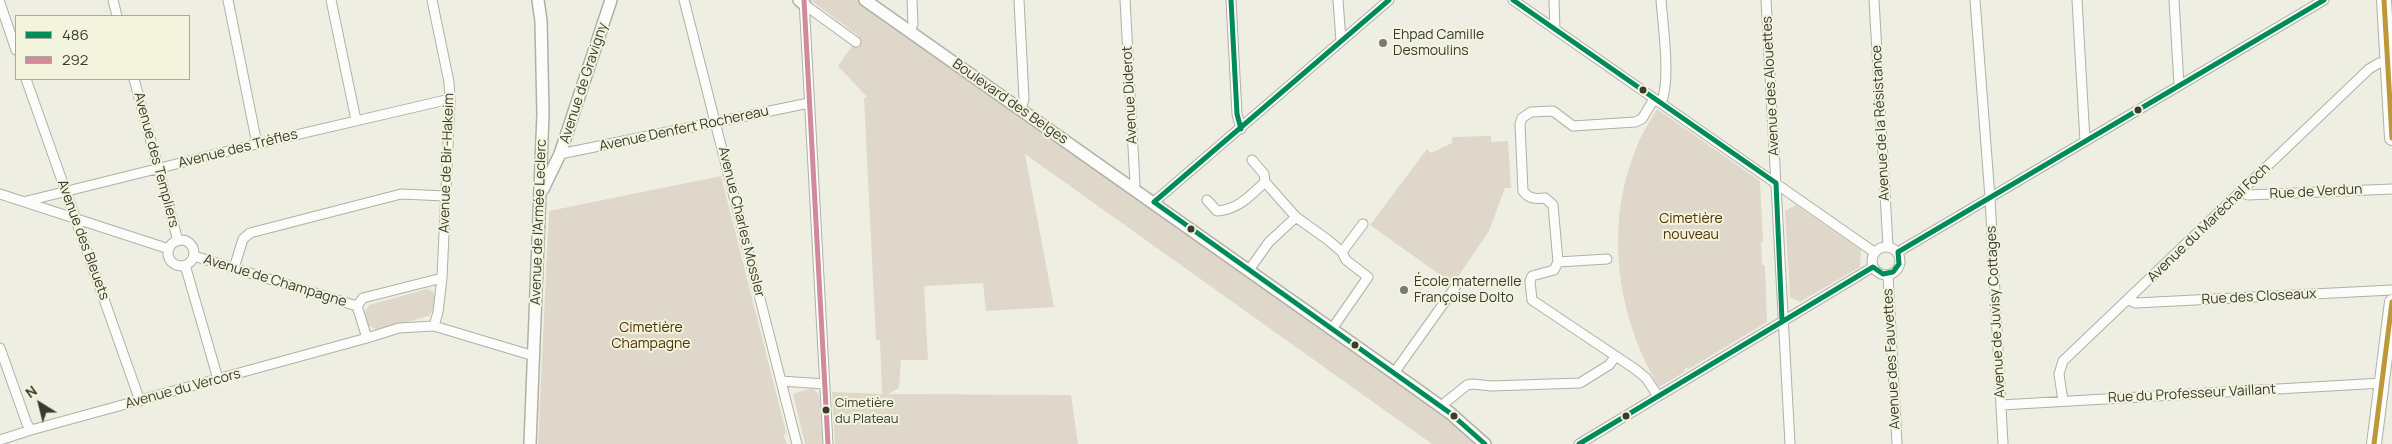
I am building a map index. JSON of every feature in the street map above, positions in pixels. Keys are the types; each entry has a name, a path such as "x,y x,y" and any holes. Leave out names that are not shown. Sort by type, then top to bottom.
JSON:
{"main road":[{"path":"2384,0 2392,138"},
{"path":"2374,444 2382,383 2389,354 2392,302"}],"street":[{"path":"112,0 117,15"},
{"path":"228,0 257,144"},
{"path":"331,0 356,120"},
{"name":"Avenue de Bir-Hakeim","path":"432,0 449,82 450,99 442,278 438,312 434,326"},
{"name":"Avenue de l'Armée Leclerc","path":"530,444 543,114 541,21 538,0"},
{"name":"Avenue de Gravigny","path":"541,193 560,154 611,0"},
{"name":"Avenue Charles Mossler","path":"684,0 797,444"},
{"name":"Boulevard des Belges","path":"865,0 1441,406 1485,444"},
{"path":"910,32 913,24 912,0"},
{"path":"1019,0 1024,99 1021,110"},
{"name":"Avenue Diderot","path":"1125,0 1134,184 1132,189"},
{"path":"1231,0 1237,114 1241,129"},
{"path":"1338,0 1341,41"},
{"path":"1154,202 1389,0"},
{"path":"1513,0 1874,252"},
{"path":"1554,0 1555,29"},
{"path":"1658,396 1646,378 1532,300 1530,281 1532,276 1554,270 1558,262 1553,205 1545,198 1533,199 1526,196 1523,191 1520,124 1522,118 1531,112 1553,111 1573,126 1635,122 1642,119 1664,97 1665,74 1661,0"},
{"name":"Avenue des Alouettes","path":"1766,0 1782,322 1790,440"},
{"name":"Avenue de la Résistance","path":"1874,0 1888,246"},
{"name":"Avenue de Juvisy Cottages","path":"1974,0 1990,198 2003,444"},
{"path":"2077,0 2085,141"},
{"path":"2174,0 2179,85"},
{"path":"1898,252 2324,0"},
{"path":"803,2 856,42"},
{"path":"803,2 828,444"},
{"path":"0,3 15,47"},
{"name":"Avenue du Maréchal Foch","path":"2063,401 2059,374 2063,361 2369,69 2379,63 2388,63"},
{"name":"Avenue des Bleuets","path":"26,80 140,400"},
{"name":"Avenue des Templiers","path":"134,80 178,241"},
{"name":"Avenue des Trèfles","path":"27,201 356,120 450,99"},
{"name":"Avenue Denfert Rochereau","path":"560,154 809,104"},
{"path":"1252,160 1264,174 1265,182 1296,217 1342,252 1346,260 1368,277 1332,329"},
{"path":"1207,200 1217,210 1232,209 1243,202 1265,182"},
{"name":"Rue de Verdun","path":"2241,192 2248,195 2392,188"},
{"path":"0,194 27,201 169,249"},
{"path":"234,268 243,239 250,233 401,194 445,196"},
{"path":"1248,270 1269,242 1296,217"},
{"path":"1342,252 1363,224"},
{"path":"183,240 190,244 194,251 194,256 189,263 177,265 170,260 169,249 178,241 183,240"},
{"path":"1888,246 1898,252 1900,261 1898,270 1888,275 1877,273 1873,267 1872,258 1874,252 1878,248 1888,246"},
{"name":"Avenue de Champagne","path":"194,256 357,306"},
{"path":"1558,262 1607,260"},
{"path":"185,265 218,379"},
{"path":"1579,444 1873,267"},
{"name":"Avenue des Fauvettes","path":"1888,275 1897,444"},
{"path":"367,338 357,306 363,298 442,278"},
{"path":"1394,373 1456,286"},
{"name":"Rue des Closeaux","path":"2128,300 2136,303 2392,290"},
{"path":"434,326 482,342 534,356"},
{"name":"Avenue du Vercors","path":"0,440 399,328 434,326"},
{"path":"0,348 27,424 31,430"},
{"path":"1441,406 1466,386 1473,384 1491,386 1580,382 1609,365 1616,356"},
{"path":"782,381 825,384"},
{"name":"Rue du Professeur Vaillant","path":"2001,405 2382,383"}],"green space":[{"path":"810,0 859,0 1129,192 1145,206 1158,210 1389,373 1478,444 1432,444 1025,154 1054,307 986,311 983,283 924,286 928,360 901,360 899,388 888,394 1071,395 1078,444 835,444 832,392 882,394 880,340 876,340 864,98 867,97 838,66 859,36"},
{"name":"Cimetière nouveau","path":"1657,109 1760,181 1763,242 1761,242 1762,264 1765,266 1767,322 1689,369 1686,368 1683,373 1659,387 1644,359 1624,300 1618,238 1620,207 1627,176 1639,141"},
{"path":"1491,136 1491,142 1508,141 1511,188 1505,188 1489,231 1453,284 1370,225 1427,149 1431,153 1452,143 1452,137"},
{"name":"Cimetière Champagne","path":"721,176 786,432 784,437 787,444 538,444 549,211"},
{"path":"1796,205 1861,250 1860,267 1800,302 1790,297 1785,211"},
{"path":"427,289 434,292 434,308 429,316 377,330 368,325 365,312 369,305"},
{"path":"813,389 819,394 823,444 805,444 793,394"}],"transit line":[{"name":"292","path":"804,0 828,444"},
{"name":"486","path":"1231,0 1237,114 1241,129"},
{"name":"486","path":"1154,202 1389,0"},
{"name":"486","path":"1513,0 1776,183 1782,321"},
{"name":"486","path":"1579,444 1873,267 1883,274 1893,272 1899,264 1898,252 2324,0"},
{"path":"2384,0 2392,138"},
{"name":"486","path":"1154,202 1450,413 1485,444"},
{"path":"2374,444 2392,302"}],"place":[{"name":"Ehpad Camille Desmoulins","path":"1383,43"},
{"name":"École maternelle Françoise Dolto","path":"1404,290"},
{"name":"Cimetière du Plateau","path":"826,410"}]}
